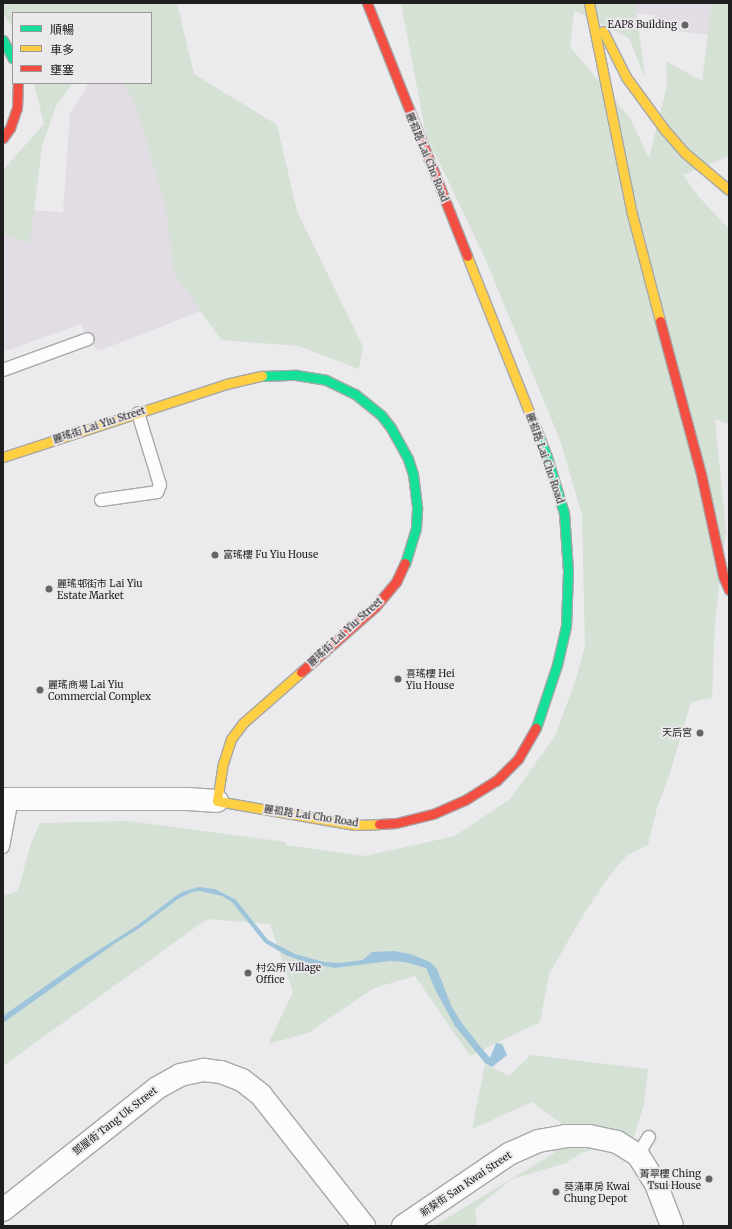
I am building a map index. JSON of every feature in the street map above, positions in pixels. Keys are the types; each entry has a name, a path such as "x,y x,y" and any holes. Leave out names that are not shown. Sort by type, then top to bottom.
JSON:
{"street":[{"name":"麗祖路 Lai Cho Road","path":"8,799 188,799 218,802 355,825 396,823 433,814 465,800 496,781 518,759 537,726 552,682 566,626 568,586 564,513 546,457 366,3"},
{"path":"590,3 608,43 626,77 664,129 685,152 729,190"},
{"path":"590,3 632,214 701,474 723,576 729,590"},
{"path":"3,40 12,57"},
{"path":"3,138 10,128 17,108 18,84"},
{"name":"麗瑤街 Lai Yiu Street","path":"3,457 245,379 279,374 312,377 326,380 355,394 381,415 401,444 413,474 417,509 416,528 409,556 396,582 375,607 243,723 231,739 223,763 218,802"},
{"name":"鄧屋街 Tang Uk Street","path":"3,1210 157,1088 180,1076 204,1070 221,1072 242,1080 261,1095 364,1226"},
{"name":"新葵街 San Kwai Street","path":"404,1226 508,1154 538,1141 565,1136 589,1136 644,1146 656,1184 672,1226"}],"lane":[{"path":"3,370 88,339"},
{"path":"101,500 151,495 157,492 160,485 138,413"},
{"path":"4,844 8,799"}],"shaded area":[{"path":"620,3 712,3 708,35 653,28 655,15 624,12"},
{"path":"88,84 150,84 215,306 98,351 88,339 81,324 3,352 3,209 63,212 70,114"}],"green space":[{"path":"3,3 177,3 194,74 277,125 297,211 363,347 359,369 299,346 221,340 174,273 165,204 134,100 124,84 152,84 152,12 12,12 12,26 3,13"},
{"path":"401,3 635,3 645,78 629,38 574,10 570,47 630,118 649,158 667,86 666,61 702,81 712,3 729,3 729,156 683,175 699,197 729,229 729,424 715,419 726,530 715,621 712,698 691,702 669,776 657,808 648,845 627,855 609,876 583,915 549,974 540,1022 470,1056 415,976 374,988 308,1033 268,1044 293,992 270,924 207,919 3,1066 3,896 18,891 31,843 40,823 128,821 286,842 286,845 365,856 455,836 510,799 555,736 576,679 585,646 582,515 560,440 485,258 426,135"},
{"path":"34,84 72,84 56,106 42,146 30,243 3,234 3,170 44,124"},
{"path":"531,1055 648,1069 644,1104 634,1137 581,1153 566,1163 512,1179 475,1209 477,1226 434,1226 554,1153 561,1123 532,1102 472,1129 485,1064 509,1076"}],"water":[{"path":"199,887 215,889 236,900 268,940 295,954 324,962 340,963 363,960 372,952 394,951 410,954 430,962 437,969 451,1005 461,1022 479,1045 490,1058 496,1043 502,1044 507,1055 492,1067 485,1063 455,1026 436,991 426,968 405,962 390,961 335,968 304,962 286,955 265,943 232,902 222,896 200,891 192,892 178,899 141,927 114,944 3,1023 3,1016 74,966 138,925 182,892"}],"traffic: fast":[{"path":"3,40 12,57"},
{"path":"262,376 296,375 326,380 355,394 381,415 391,428 408,459 413,474 417,509 416,528 405,563"},
{"path":"536,429 547,457 564,513 568,571 566,626 557,665 536,728"}],"traffic: slow":[{"path":"589,3 632,214 660,321"},
{"path":"603,31 626,77 664,129 685,153 729,190"},
{"path":"467,256 536,429"},
{"path":"3,457 226,384 262,376"},
{"path":"301,672 243,723 231,739 223,763 217,801 355,825 379,824"}],"traffic: jam":[{"path":"367,3 467,256"},
{"path":"3,138 10,128 17,108 18,84"},
{"path":"660,321 701,474 723,576 729,590"},
{"path":"301,672 375,607 396,582 405,563"},
{"path":"379,824 396,823 433,814 465,800 496,781 518,759 536,728"}],"place":[{"name":"EAP8 Building","path":"685,25"},
{"name":"富瑤樓 Fu Yiu House","path":"215,555"},
{"name":"麗瑤邨街市 Lai Yiu Estate Market","path":"49,589"},
{"name":"喜瑤樓 Hei Yiu House","path":"398,679"},
{"name":"麗瑤商場 Lai Yiu Commercial Complex","path":"40,690"},
{"name":"天后宮","path":"700,733"},
{"name":"村公所 Village Office","path":"248,973"},
{"name":"菁翠樓 Ching Tsui House","path":"709,1179"},
{"name":"葵涌車房 Kwai Chung Depot","path":"556,1192"}]}
